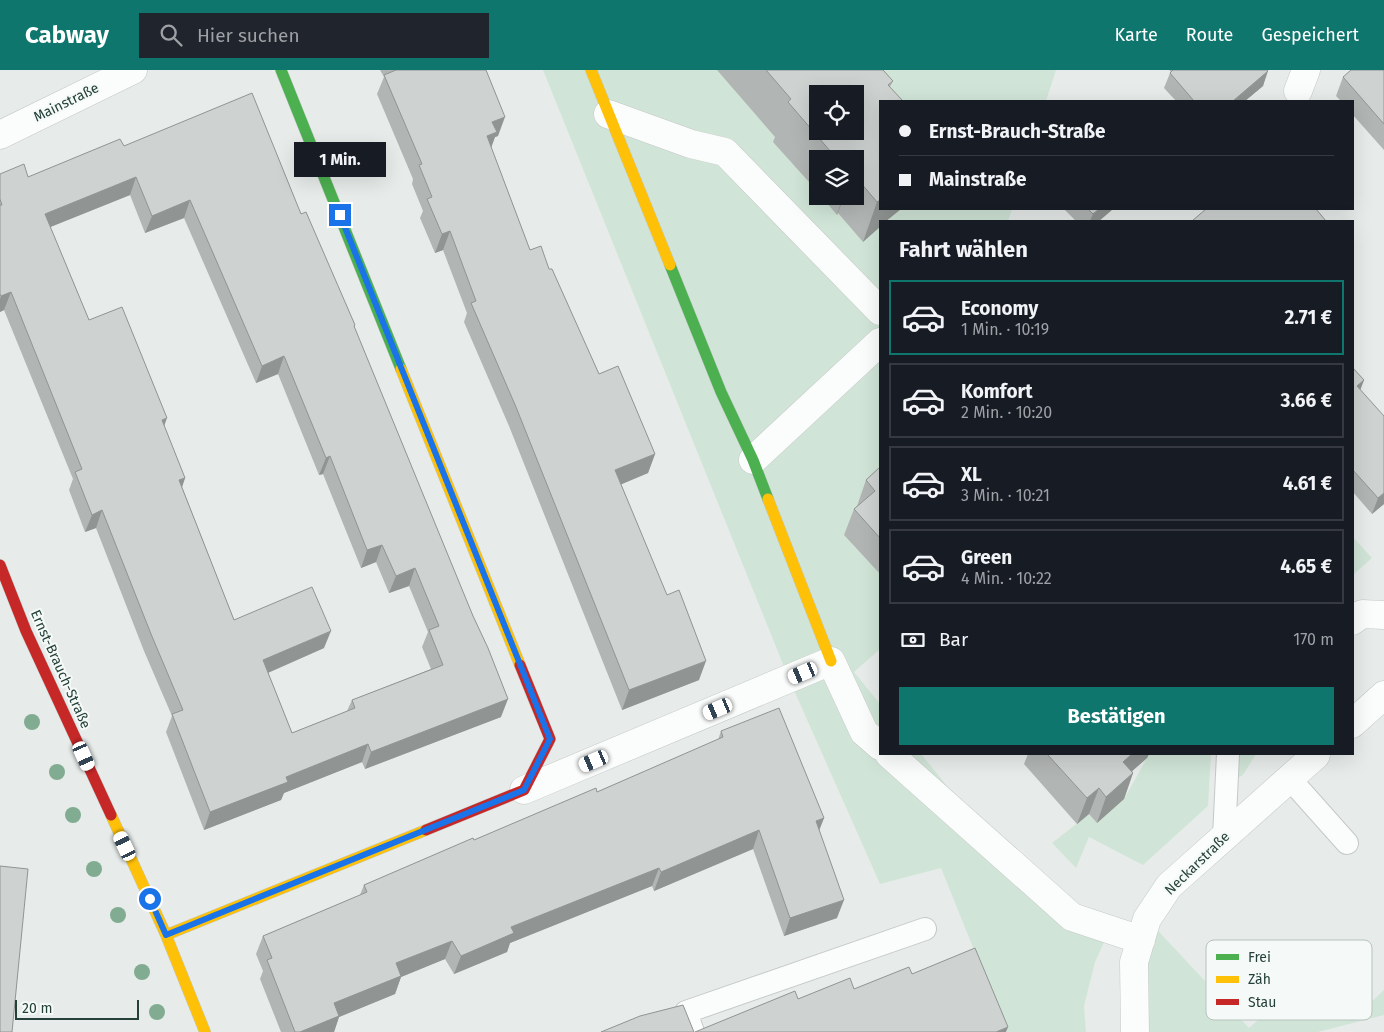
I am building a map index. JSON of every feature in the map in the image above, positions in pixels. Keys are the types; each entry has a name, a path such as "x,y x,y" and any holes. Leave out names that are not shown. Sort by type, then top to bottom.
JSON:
{"street":[{"name":"Mainstraße","path":"0,135 132,70"},
{"path":"282,70 550,739 524,790"},
{"path":"591,70 721,392 753,460 831,661 864,732 879,745"},
{"path":"608,114 691,144 725,152 879,310"},
{"path":"753,460 879,343"},
{"name":"Ernst-Brauch-Straße","path":"0,565 26,631 166,935 205,1032"},
{"path":"1354,620 1362,614 1384,614"},
{"path":"166,935 524,790 831,661"},
{"path":"1354,722 1384,695"},
{"path":"890,755 1072,917 1141,940"},
{"name":"Neckarstraße","path":"1135,1032 1134,962 1147,919 1169,886 1315,755"}],"lane":[{"path":"1224,837 1228,755"},
{"path":"1290,779 1347,843"},
{"path":"682,1021 925,929"}],"green space":[{"path":"543,70 1056,70 1046,100 879,100 879,210 1012,210 1008,220 879,220 879,492 865,516 844,535 879,573 879,650 854,672 879,703 879,755 922,755 1005,857 1110,929 1095,962 1084,1006 1086,1032 1007,1032 941,868 880,884 789,679"},
{"path":"1354,538 1372,558 1354,574"},
{"path":"1145,755 1211,755 1208,806 1143,865 1089,837 1076,868 1052,843 1089,814 1097,822 1124,799 1147,758"},
{"path":"1237,755 1255,755 1243,775 1236,779"},
{"path":"1147,919 1206,982 1206,1020 1242,1020 1249,1028 1258,1020 1365,1020 1318,1032 1135,1032"},
{"path":"1384,990 1384,1015 1372,1018 1372,1001"}],"building":[{"path":"396,70 486,70 505,117 492,122 497,132 487,136 530,250 541,246 549,269 552,269 599,374 618,366 655,454 615,470 667,595 679,590 706,661 629,690 516,407 471,303 476,301 450,231 442,234 427,199 432,197 419,165 422,164 384,75"},
{"path":"766,70 883,70 893,81 888,85 902,100 879,100 879,201 877,202 864,187 864,150 829,150 821,140 864,140 864,85 809,85 809,126 788,102 791,99"},
{"path":"1173,70 1268,71 1234,100 1193,100 1170,73"},
{"path":"1351,70 1384,70 1384,124 1343,77"},
{"path":"252,93 301,214 306,212 355,325 508,699 371,752 368,744 286,777 288,782 210,812 172,714 183,710 102,510 92,515 75,472 82,469 11,292 1,296 0,294 0,205 2,205 0,199 0,174 24,164 28,177 120,139 124,146","holes":["136,177 152,216 190,200 262,366 284,356 326,458 330,456 367,550 382,545 396,576 415,568 439,626 429,630 443,665 352,700 355,708 292,733 263,660 331,631 312,587 234,620 179,480 185,478 162,420 167,418 122,307 89,320 45,214"]},
{"path":"1089,210 1098,210 1093,214"},
{"path":"1205,210 1317,210 1325,220 1193,220"},
{"path":"1354,369 1364,380 1357,386 1384,416 1384,493 1378,498 1354,471"},
{"path":"879,468 879,537 854,509 875,491 866,480"},
{"path":"779,708 824,818 816,821 844,900 790,918 759,830 661,872 659,868 511,927 514,933 461,956 452,941 396,963 401,976 334,1003 339,1016 300,1032 295,1032 267,960 272,958 263,936 367,892 364,885 596,788 597,792 723,737 721,731"},
{"path":"1048,755 1131,755 1123,762 1133,773 1106,797 1099,788 1087,798"},
{"path":"0,866 28,869 12,1032 0,1032"},
{"path":"975,948 1008,1027 996,1032 695,1032 795,991 798,999 850,978 854,989 909,967 912,974"},
{"path":"683,1005 694,1032 601,1032 640,1016"}],"traffic: fast":[{"path":"281,70 401,369"},
{"path":"670,265 721,392 753,460 768,499"}],"traffic: slow":[{"path":"591,70 670,265"},
{"path":"401,369 520,665"},
{"path":"768,499 831,661"},
{"path":"111,815 166,935 205,1032"},
{"path":"166,935 426,830"}],"traffic: jam":[{"path":"0,565 26,631 111,815"},
{"path":"426,830 524,790 550,739 520,665"}],"route":[{"path":"150,899 166,935 524,790 550,739 340,215"}]}
